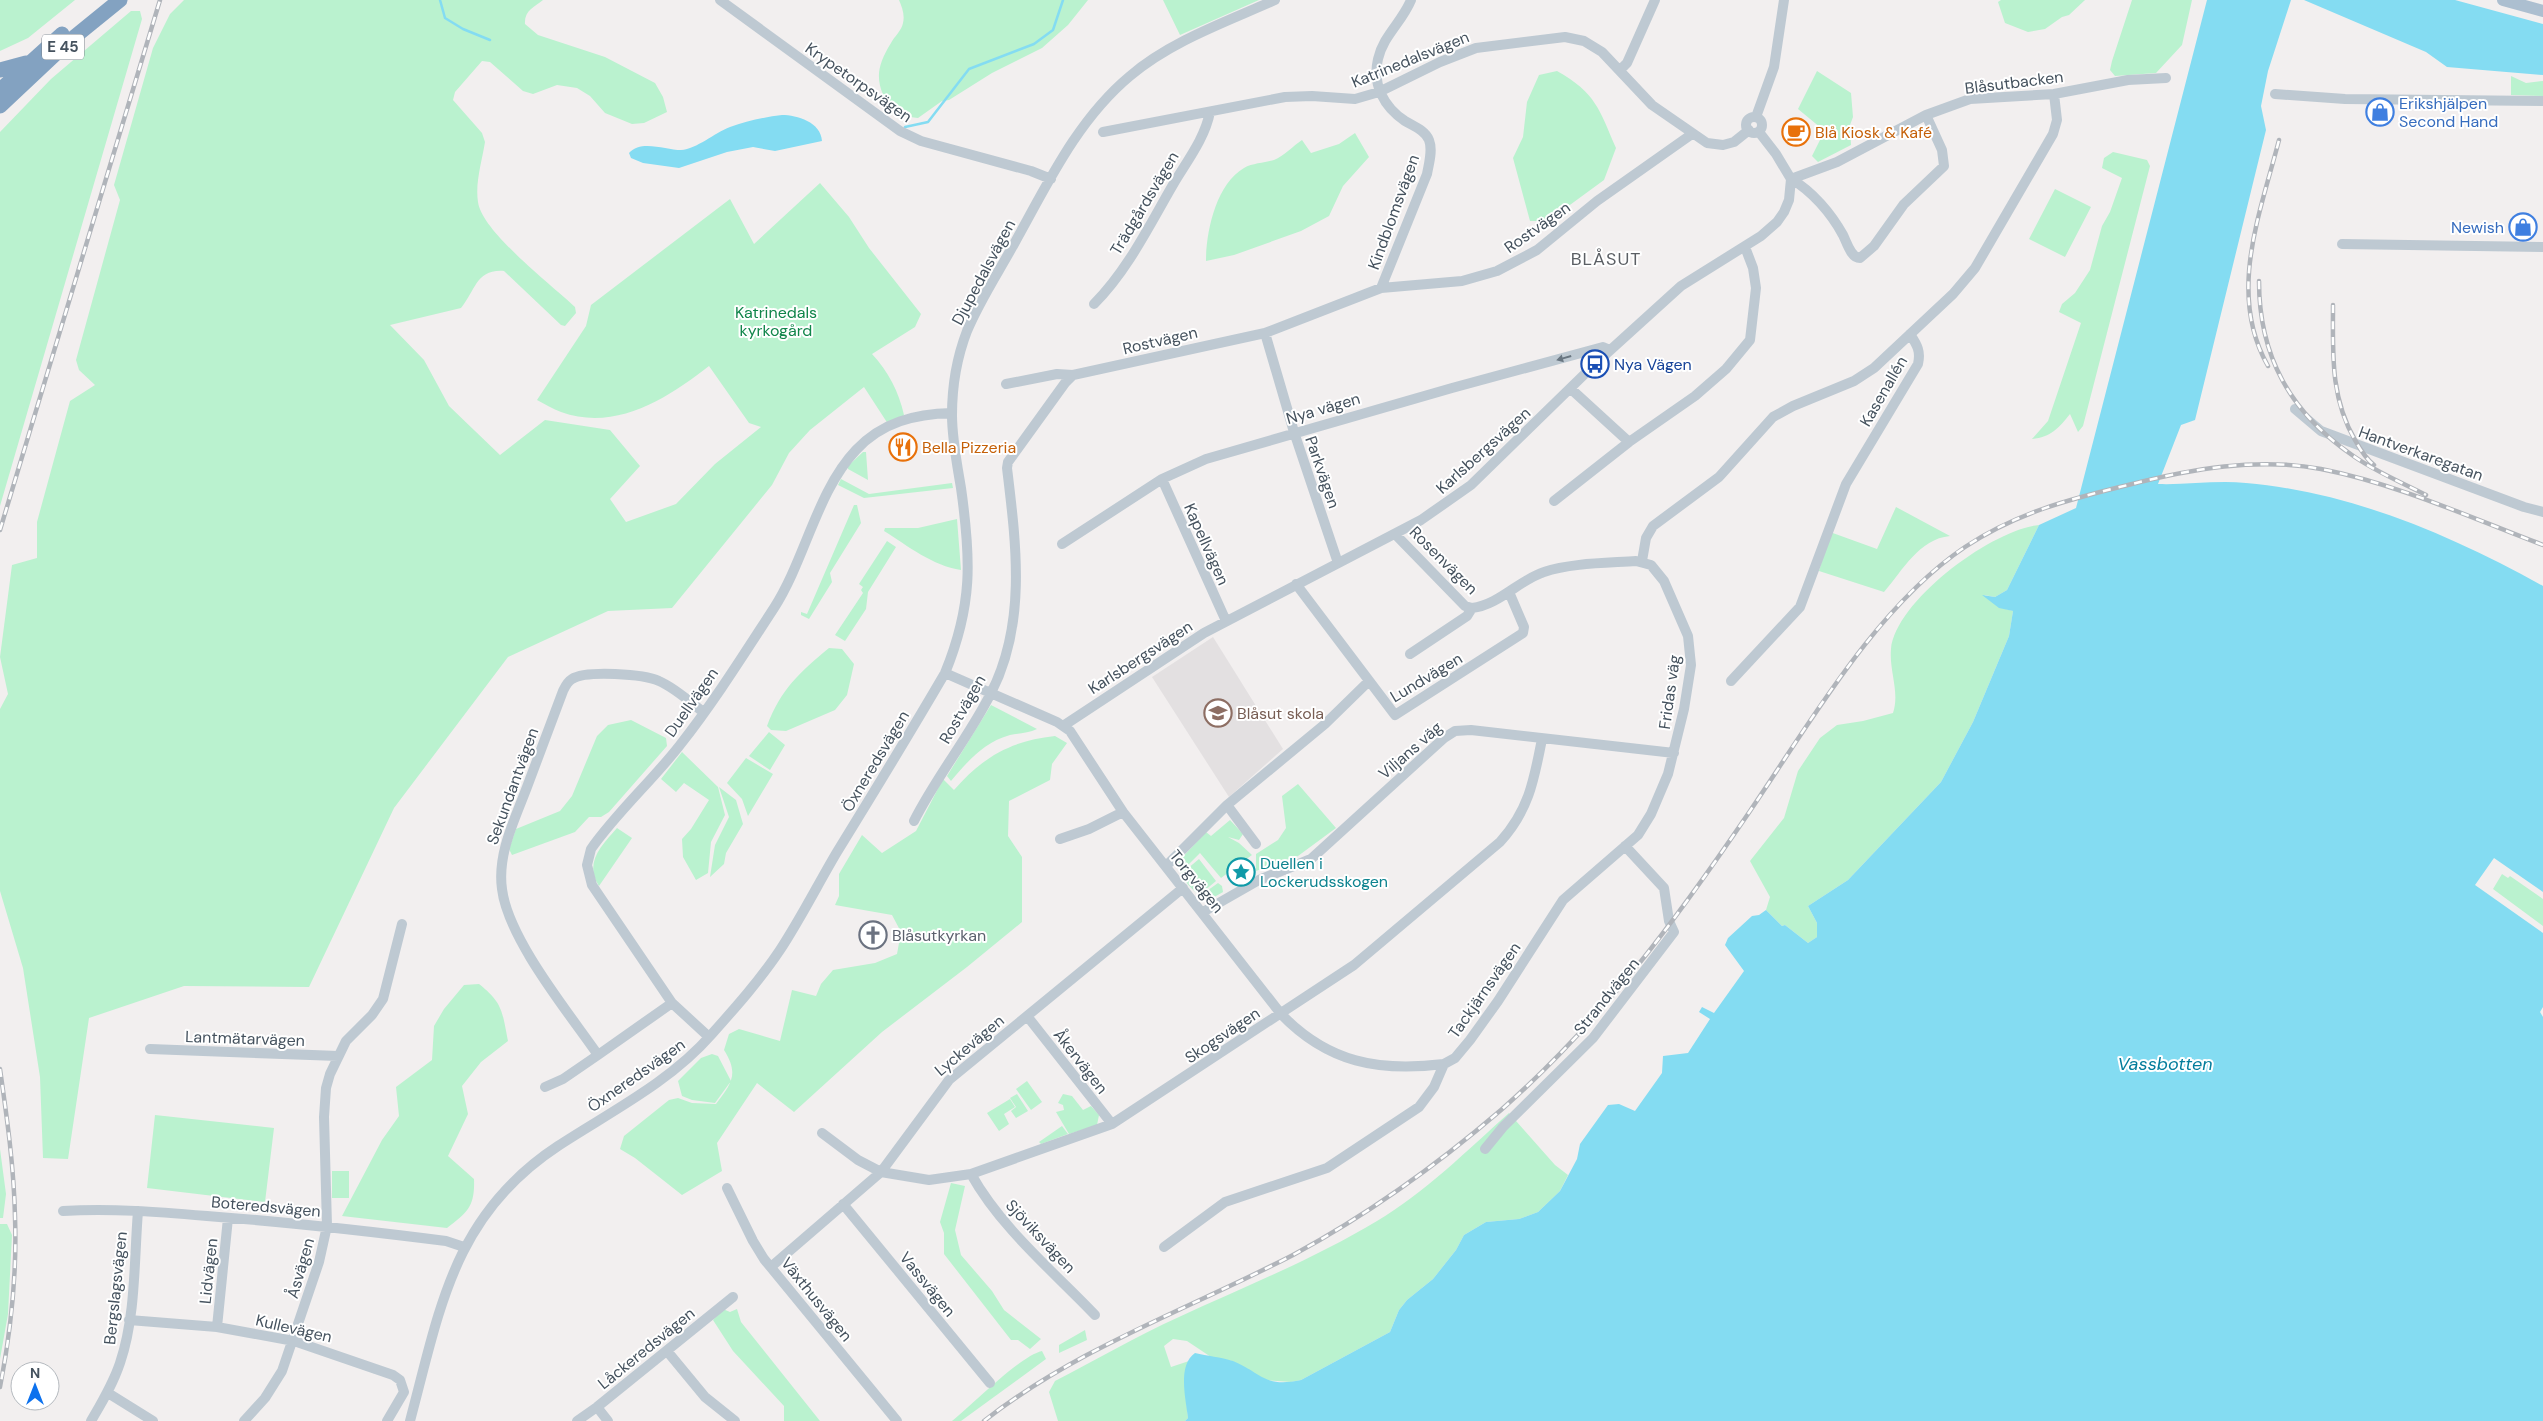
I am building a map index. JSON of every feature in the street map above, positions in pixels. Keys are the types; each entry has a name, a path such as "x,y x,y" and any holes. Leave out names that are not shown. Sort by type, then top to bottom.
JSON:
{"highway":[{"name":"E 45","path":"1,94 32,61 106,0"},
{"name":"E 45","path":"1,94 120,0"},
{"path":"0,70 32,61"}],"main road":[{"path":"2503,0 2543,11"}],"street":[{"name":"Krypetorpsvägen","path":"720,0 882,119 909,136 1051,179"},
{"name":"Djupedalsvägen","path":"945,673 962,625 968,581 967,547 952,413 956,373 967,332 991,284 1051,179 1097,109 1131,74 1188,39 1275,0"},
{"path":"1378,92 1376,73 1380,50 1411,0"},
{"path":"1620,70 1627,64 1654,0"},
{"path":"1784,0 1774,67 1756,117 1762,124 1754,131 1776,154 1791,179 1804,187 1821,204 1836,223 1853,255 1860,258 1874,246 1904,204 1944,166 1942,150 1926,115"},
{"name":"Katrinedalsvägen","path":"1103,132 1285,98 1312,96 1344,100 1378,92 1440,62 1476,48 1552,37 1584,41 1602,52 1642,96 1707,143 1723,145 1734,142 1754,131"},
{"name":"Blåsutbacken","path":"1791,179 1837,162 1926,115 1970,99 2054,94 2128,80 2166,78"},
{"name":"Kindblomsvägen","path":"1378,92 1396,115 1425,134 1429,139 1431,154 1427,174 1380,288"},
{"name":"Kasenallén","path":"1730,681 1788,622 1805,600 1846,484 1918,364 1920,355 1918,347 1910,334 1954,294 1975,268 2053,134 2057,120 2054,94"},
{"path":"2275,94 2344,99 2541,102"},
{"name":"Trädgårdsvägen","path":"1094,304 1119,274 1205,131 1210,112"},
{"name":"Rostvägen","path":"914,821 992,693 1007,650 1016,593 1016,547 1007,468 1008,462 1065,383 1074,375 1265,333 1380,288 1462,281 1512,264 1537,250 1604,196 1692,134"},
{"name":"Karlsbergsvägen","path":"1063,726 1190,642 1296,584 1395,534 1445,505 1472,485 1610,350 1682,286 1761,236 1784,212 1789,200 1791,179"},
{"path":"2342,244 2543,247"},
{"path":"1554,500 1629,442 1701,391 1735,360 1750,340 1756,288 1753,268 1745,246"},
{"name":"Parkvägen","path":"1265,333 1294,432 1338,562"},
{"path":"1410,654 1467,616 1472,608 1479,607 1509,592 1536,575 1553,569 1642,561 1646,538 1653,526 1719,477 1773,418 1793,406 1854,380 1874,368 1910,334"},
{"name":"Nya vägen","path":"1062,544 1162,479 1206,459 1294,432 1603,347 1610,350"},
{"path":"1006,384 1057,374 1074,375"},
{"path":"1571,389 1629,442"},
{"name":"Hantverkaregatan","path":"2295,409 2321,432 2524,507 2543,512"},
{"name":"Duellvägen","path":"709,1037 672,1003 592,885 587,872 588,859 596,842 665,763 704,712 785,590 832,483 844,464 864,442 894,423 927,414 952,413"},
{"name":"Kapellvägen","path":"1162,479 1226,621"},
{"name":"Rosenvägen","path":"1395,534 1465,606 1472,608"},
{"name":"Fridas väg","path":"1642,561 1651,565 1664,581 1690,645 1691,665 1674,753"},
{"name":"Lundvägen","path":"1296,584 1368,682 1393,714 1398,715 1523,633 1524,627 1509,592"},
{"name":"Torgvägen","path":"945,673 1063,726 1075,736 1123,812 1281,1014 1309,1040 1350,1060 1384,1065 1444,1064"},
{"name":"Öxneredsvägen","path":"413,1420 438,1317 457,1262 464,1247 488,1209 514,1180 534,1163 670,1072 709,1037 780,950 945,673"},
{"name":"Sekundantvägen","path":"598,1055 533,960 509,918 502,890 501,874 508,839 563,691 573,678 583,675 635,674 651,678 671,688 704,712"},
{"path":"1166,866 1227,805 1326,724 1368,682"},
{"name":"Viljans väg","path":"1203,912 1259,880 1311,859 1450,734 1460,730 1674,753"},
{"name":"Skogsvägen","path":"822,1133 858,1160 881,1172 929,1180 970,1174 1112,1124 1281,1014 1376,948 1500,842 1517,822 1527,802 1542,739"},
{"name":"Tackjärnsvägen","path":"1164,1247 1225,1202 1316,1172 1352,1153 1419,1107 1434,1087 1444,1064 1455,1058 1479,1028 1563,900 1638,835 1651,814 1668,774 1674,753"},
{"path":"1227,805 1256,844"},
{"path":"1060,839 1090,829 1123,812"},
{"name":"Strandvägen","path":"1485,1149 1503,1127 1593,1038 1674,932 1669,921 1664,888 1625,846"},
{"name":"Lyckevägen","path":"772,1266 881,1172 940,1090 962,1068 1183,888"},
{"name":"Åsvägen","path":"244,1421 273,1388 282,1371 319,1262 327,1226 324,1102 330,1074 346,1041 372,1015 383,999 402,924"},
{"path":"545,1088 563,1079 672,1003"},
{"name":"Åkervägen","path":"1027,1016 1112,1124"},
{"name":"Lantmätarvägen","path":"150,1049 338,1056"},
{"name":"Sjöviksvägen","path":"970,1174 980,1192 1000,1216 1095,1315"},
{"name":"Växthusvägen","path":"727,1188 753,1241 897,1421"},
{"name":"Vassvägen","path":"843,1204 990,1384"},
{"name":"Boteredsvägen","path":"63,1211 92,1209 138,1211 327,1226 446,1241 464,1247"},
{"name":"Bergslagsvägen","path":"91,1421 108,1393 123,1353 129,1320 138,1211"},
{"name":"Lidvägen","path":"217,1327 228,1218"},
{"name":"Låckeredsvägen","path":"577,1421 598,1407 733,1297"},
{"name":"Kullevägen","path":"129,1320 217,1327 294,1340 330,1351 393,1375 400,1380 404,1392 387,1421"},
{"path":"667,1351 705,1398 735,1421"},
{"path":"108,1393 153,1421"},
{"path":"598,1407 608,1421"}],"shaded area":[{"name":"Blåsut skola","path":"1213,637 1283,749 1229,797 1152,677"}],"green space":[{"path":"0,0 75,0 28,38 0,51"},
{"name":"Katrinedals kyrkogård","path":"184,0 543,0 530,10 525,20 525,24 538,35 605,57 655,83 663,97 667,112 644,123 632,124 605,113 590,96 577,88 557,85 533,94 523,91 490,62 482,61 455,92 453,100 482,133 485,142 477,187 478,202 482,214 504,243 575,307 576,313 565,326 561,325 504,271 495,271 482,277 461,308 390,325 424,360 449,406 500,455 545,420 610,430 640,466 610,499 626,522 676,504 715,464 761,427 749,423 709,366 659,400 621,415 602,418 581,417 561,412 537,400 586,326 591,305 730,199 754,244 820,183 849,217 869,248 921,314 915,327 872,354 892,382 904,415 890,427 864,387 810,430 789,453 772,485 672,608 608,611 508,657 394,808 309,987 184,986 89,1018 68,1159 43,1158 40,1077 23,968 0,891 0,709 8,694 0,657 12,565 37,558 37,522 70,401 95,385 79,370 76,360 120,200 114,185 153,48 170,14"},
{"path":"899,0 1088,0 1068,25 1042,48 992,73 949,100 942,101 918,118 894,115 880,87 879,71 881,62 904,20"},
{"path":"1163,0 1259,0 1180,35"},
{"path":"2001,0 2085,0 2069,15 2062,17 2045,29 2028,32 2005,23 1998,2"},
{"path":"2132,0 2192,0 2182,45 2156,73 2115,76 2110,70 2112,61"},
{"path":"131,11 140,11 142,19 0,506 0,132 51,79"},
{"path":"1557,71 1580,87 1595,103 1616,148 1604,180 1548,221 1530,221 1513,158 1523,137 1527,102 1539,75"},
{"path":"1817,71 1851,93 1853,117 1850,125 1851,145 1818,162 1812,156 1820,140 1821,128 1798,109"},
{"path":"2511,76 2526,83 2543,81 2543,96 2511,95"},
{"path":"1355,133 1369,157 1343,186 1329,216 1301,231 1234,255 1206,261 1208,236 1214,210 1226,185 1234,175 1248,166 1278,158 1302,140 1311,153 1339,144"},
{"path":"2113,152 2147,160 2150,166 2083,426 2078,432 2070,414 2054,431 2032,439 2048,421 2081,323 2059,312 2062,304 2075,293 2090,270 2102,226 2110,212 2122,178 2102,168 2104,158"},
{"path":"2055,189 2091,207 2065,257 2029,239"},
{"path":"863,452 866,452 868,480 848,469 848,466"},
{"path":"841,479 869,494 952,483 953,488 864,498 838,485"},
{"path":"854,505 857,505 861,523 830,573 832,582 809,619 801,615 801,612 807,614"},
{"path":"1896,507 1950,536 1939,538 1921,549 1905,565 1884,592 1819,571 1830,532 1877,549"},
{"path":"957,519 961,570 931,560 884,531 885,528 918,528"},
{"path":"2039,525 2007,590 1995,597 1984,595 1999,607 2013,611 2009,636 1973,722 1941,782 1848,880 1808,906 1817,923 1817,937 1808,943 1785,925 1782,926 1766,910 1770,897 1750,861 1784,818 1798,771 1820,738 1837,725 1863,721 1893,713 1895,689 1891,665 1891,649 1897,630 1910,610 1928,589 1973,553 1997,539 2020,529"},
{"path":"887,541 896,547 868,592 866,609 845,641 835,635 863,593 861,590 863,587 859,584"},
{"path":"829,648 842,649 854,664 847,695 835,710 786,731 771,730 767,726 772,713 792,682"},
{"path":"991,705 1037,729 1010,735 992,742 970,760 951,781 947,776"},
{"path":"631,720 666,738 667,746 609,812 601,817 589,817 575,832 512,855 509,849 516,829 560,811 572,796 597,736 608,725"},
{"path":"769,732 785,745 770,770 749,756"},
{"path":"1055,736 1067,743 1052,764 1050,780 1009,801 1008,836 1022,857 1022,922 882,1032 794,1112 757,1083 717,1143 722,1171 682,1195 635,1158 620,1149 624,1136 669,1100 678,1098 692,1103 716,1104 732,1078 729,1058 724,1050 729,1034 739,1029 780,1041 792,990 816,996 821,984 833,970 875,963 897,954 901,932 892,915 835,905 839,896 839,874 862,835 882,853 916,831 943,779 954,790 976,768 998,752 1024,742"},
{"path":"682,752 718,787 725,815 711,842 708,873 696,880 683,857 682,839 691,829 709,800 684,783 676,792 661,779"},
{"path":"746,758 773,774 748,816 742,799 727,783"},
{"path":"1298,784 1336,828 1298,856 1256,871 1256,854 1278,840 1286,828 1282,796"},
{"path":"719,787 736,800 743,824 726,853 724,864 710,877 715,845 729,817"},
{"path":"1230,820 1243,834 1239,840 1228,837 1239,843 1252,855 1221,878 1200,853 1186,867 1186,870 1204,893 1218,883 1222,886 1223,892 1209,900 1188,885 1181,873 1178,862 1206,832 1211,836"},
{"path":"617,828 632,838 599,886 593,870 596,855"},
{"path":"1199,859 1216,881 1204,891 1187,869"},
{"path":"2502,874 2508,878 2510,876 2543,899 2543,926 2493,889"},
{"path":"479,984 497,1002 508,1041 481,1062 462,1086 468,1114 448,1156 474,1179 473,1196 469,1208 447,1228 342,1216 382,1140 399,1116 396,1087 432,1060 434,1026 444,1009 464,985"},
{"path":"712,1054 718,1056 731,1081 715,1103 692,1100 682,1096 678,1081 701,1058"},
{"path":"1027,1081 1042,1102 1031,1110 1016,1089"},
{"path":"1017,1094 1028,1111 1016,1118 1011,1111 1016,1107 1010,1098"},
{"path":"1063,1094 1072,1096 1083,1110 1091,1106 1099,1115 1097,1125 1069,1134 1056,1112 1064,1110 1063,1105 1058,1103"},
{"path":"1010,1099 1015,1107 1004,1114 1009,1124 999,1131 987,1113"},
{"path":"1509,1113 1555,1165 1568,1175 1560,1191 1538,1212 1519,1219 1486,1222 1464,1235 1456,1250 1433,1279 1407,1300 1399,1310 1390,1332 1301,1380 1291,1382 1265,1380 1232,1361 1211,1357 1187,1341 1173,1339 1164,1346 1171,1367 1189,1361 1184,1379 1188,1418 1185,1421 1058,1421 1049,1392 1055,1381 1148,1332 1329,1248 1377,1221 1411,1198 1462,1156"},
{"path":"155,1115 274,1128 265,1202 147,1188"},
{"path":"1062,1126 1068,1134 1041,1144 1039,1142"},
{"path":"0,1149 6,1194 3,1218 0,1218"},
{"path":"332,1171 349,1171 349,1198 332,1198"},
{"path":"951,1183 965,1186 955,1230 961,1255 992,1291 1004,1310 1041,1339 1030,1349 1018,1340 1011,1340 944,1254 944,1233 940,1222"},
{"path":"0,1224 7,1224 12,1235 8,1314 0,1359"},
{"path":"723,1309 730,1312 737,1309 741,1322 820,1421 784,1421 784,1406 733,1351 713,1320"},
{"path":"1085,1330 1087,1340 1059,1353 1059,1345"},
{"path":"1042,1351 1046,1359 961,1421 952,1421 1009,1371"}],"water":[{"name":"Vassbotten","path":"2207,0 2291,0 2268,71 2261,106 2266,130 2195,420 2181,425 2158,484 2246,483 2285,488 2362,506 2436,533 2543,586 2543,892 2494,858 2475,885 2543,933 2543,1007 2540,1012 2543,1017 2543,1421 1185,1421 1188,1418 1184,1374 1189,1358 1195,1353 1233,1361 1271,1381 1289,1382 1301,1380 1390,1332 1399,1310 1407,1300 1433,1279 1456,1250 1464,1235 1486,1222 1519,1219 1538,1212 1560,1191 1577,1159 1580,1144 1608,1105 1619,1104 1635,1111 1662,1073 1663,1056 1688,1053 1710,1019 1699,1012 1702,1007 1714,1013 1744,971 1725,945 1728,938 1752,916 1759,915 1766,910 1782,926 1785,925 1808,943 1817,937 1817,923 1808,906 1848,880 1941,782 1973,722 2009,636 2013,611 1999,608 1982,595 1995,597 2007,590 2039,525 2076,508"},
{"path":"2304,0 2543,0 2543,75 2447,67 2426,52"},
{"path":"782,115 801,118 813,124 821,134 822,141 775,151 753,147 727,152 679,168 643,163 631,158 629,153 634,149 647,146 675,150 687,149 730,127"}],"pier":[{"path":"2455,0 2543,0 2543,24"}],"waterway":[{"path":"440,0 445,18 463,29 490,40"},
{"path":"905,127 928,122 969,69 1034,44 1053,30 1063,0"}],"railway":[{"path":"0,530 160,0"},
{"path":"2268,366 2256,339 2250,311 2248,282 2256,225 2279,140"},
{"path":"2259,281 2260,308 2272,358 2282,380 2295,401 2330,438 2360,461 2426,495"},
{"path":"2333,305 2333,357 2341,408 2357,443 2374,465"},
{"path":"984,1421 1020,1395 1095,1351 1254,1275 1321,1240 1427,1170 1501,1110 1572,1041 1665,930 1722,852 1821,705 1874,634 1902,601 1933,572 1984,535 2044,508 2106,490 2176,474 2224,466 2273,464 2321,469 2378,483 2434,502 2543,545"},
{"path":"0,1069 12,1161 15,1238 12,1302 0,1387"}],"place":[{"name":"Erikshjälpen Second Hand","path":"2380,112"},
{"name":"Blå Kiosk & Kafé","path":"1796,132"},
{"name":"Newish","path":"2523,227"},
{"name":"Nya Vägen","path":"1595,364"},
{"name":"Bella Pizzeria","path":"903,447"},
{"name":"Blåsut skola","path":"1218,713"},
{"name":"Duellen i Lockerudsskogen","path":"1241,872"},
{"name":"Blåsutkyrkan","path":"873,935"}],"district":[{"name":"BLÅSUT","path":"1606,259"}]}
